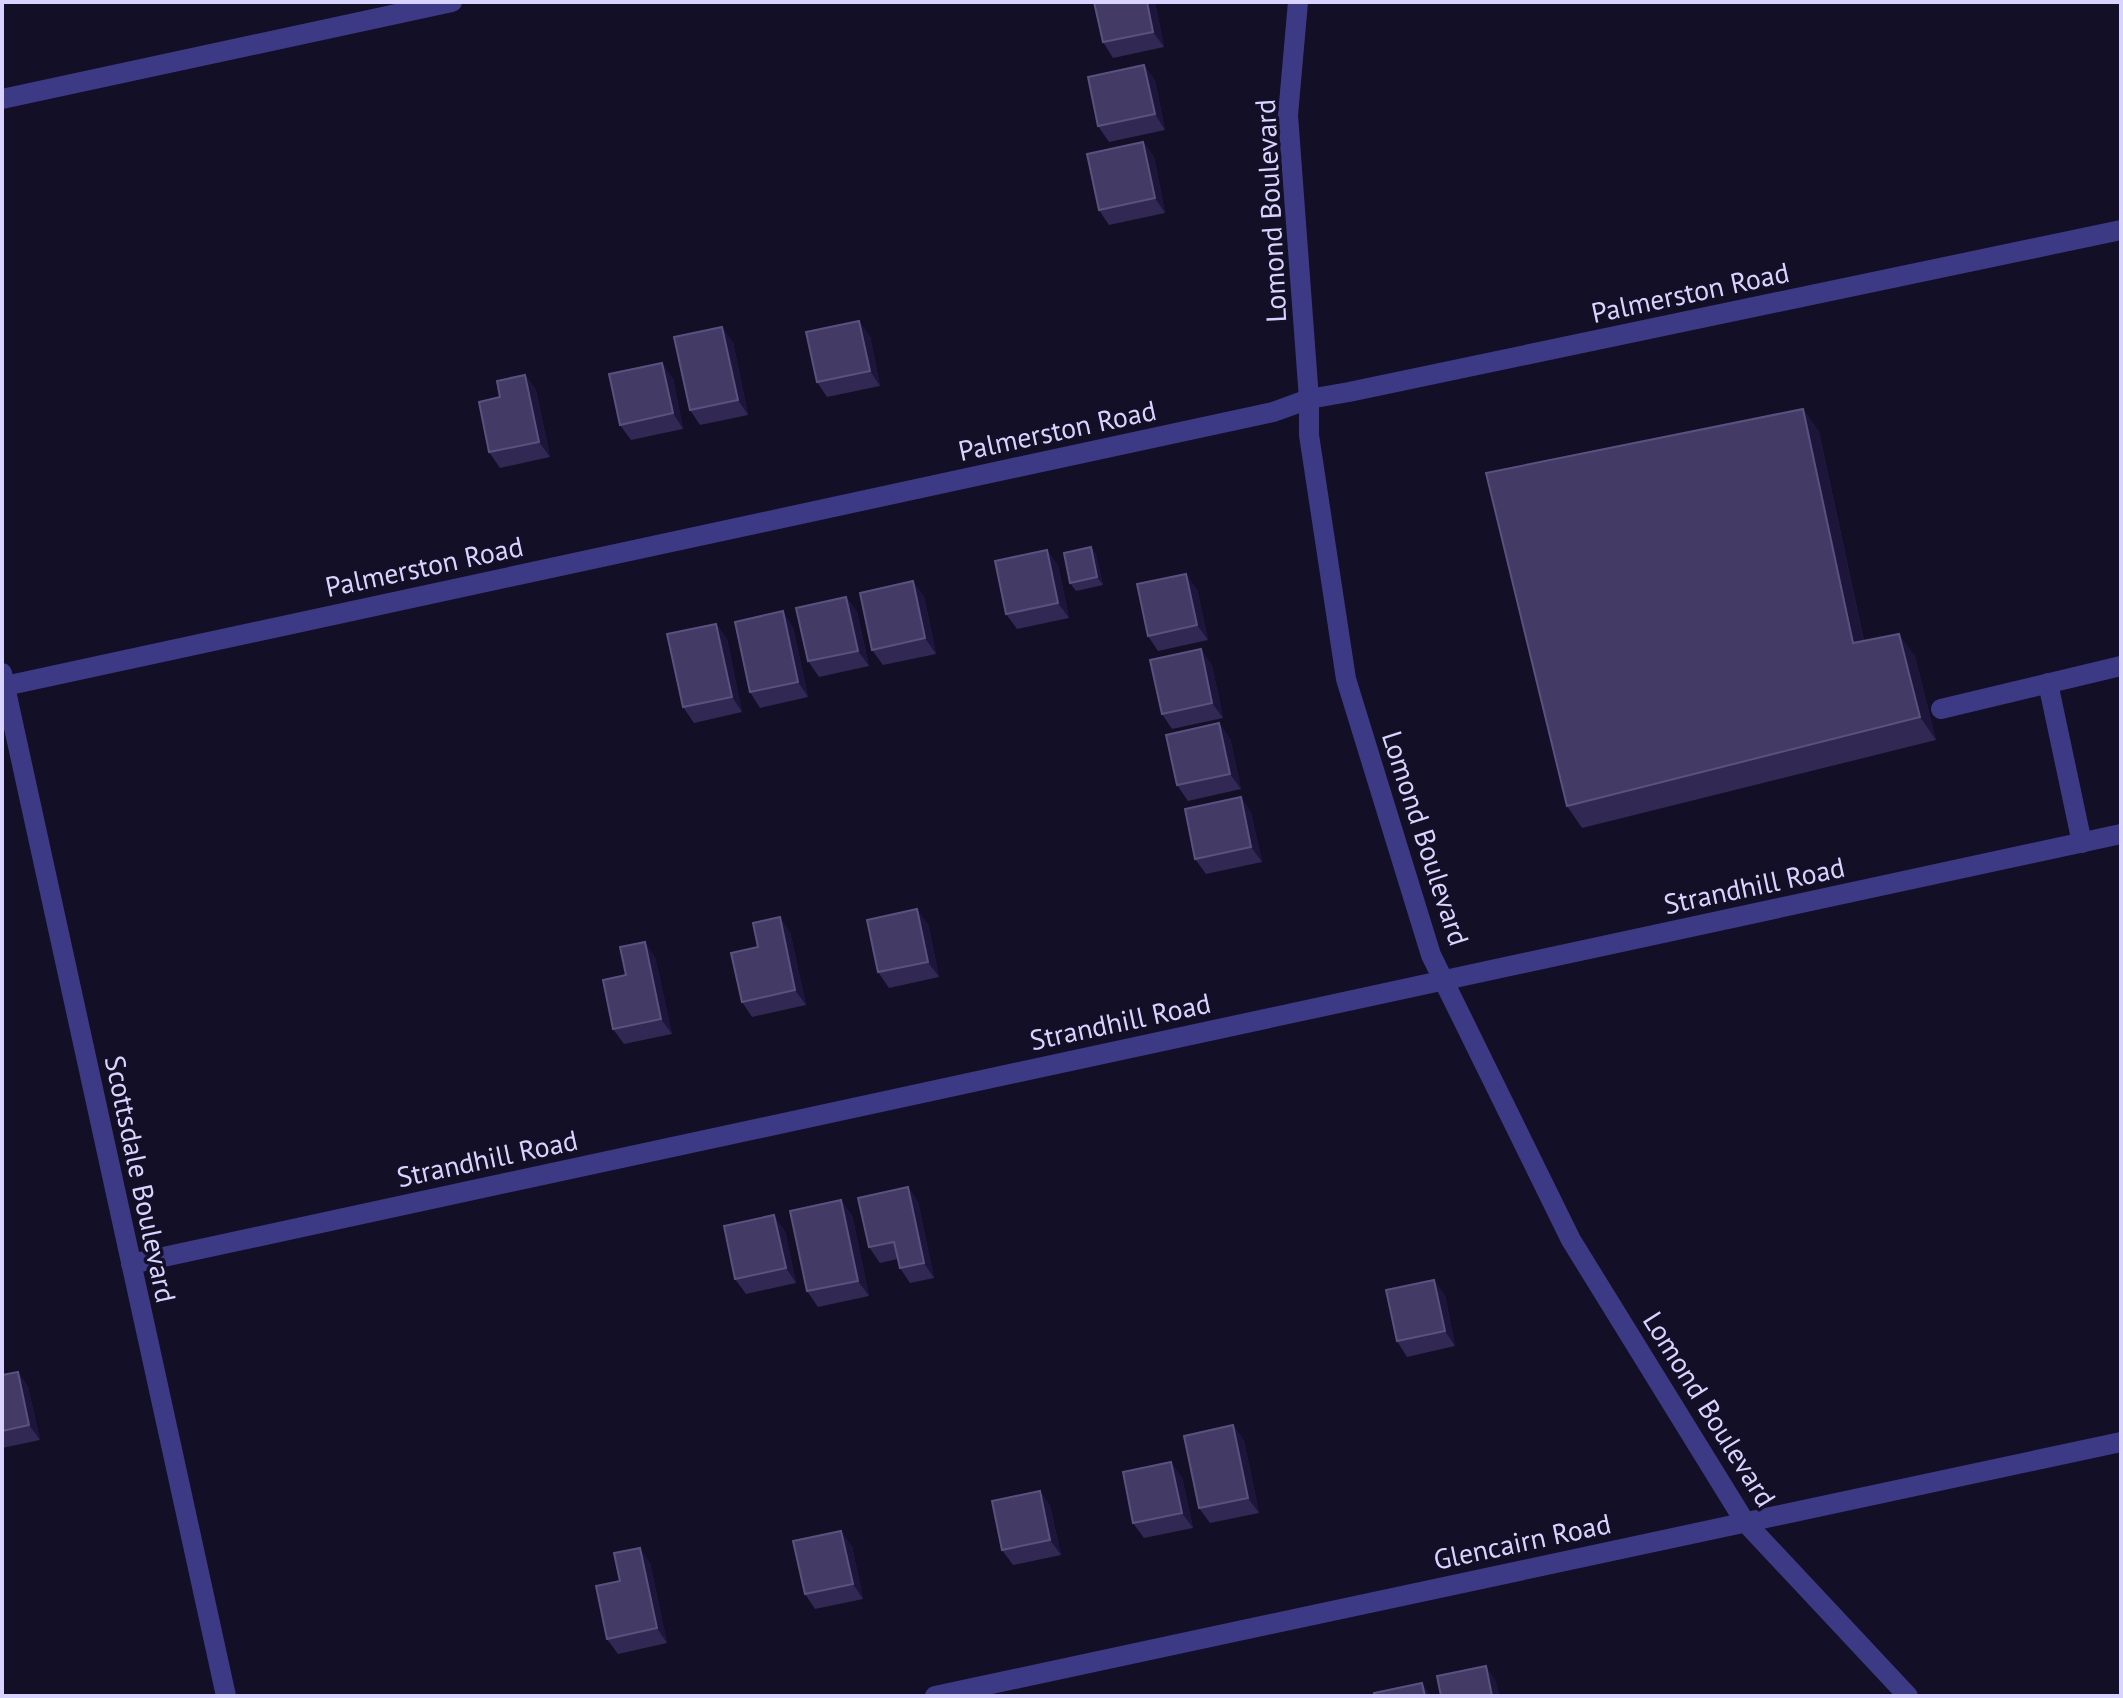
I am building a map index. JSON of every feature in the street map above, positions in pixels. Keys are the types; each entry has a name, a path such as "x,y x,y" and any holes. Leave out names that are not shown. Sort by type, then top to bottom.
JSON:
{"street":[{"path":"2,99 452,2"},
{"name":"Lomond Boulevard","path":"1298,2 1288,115 1309,435 1346,679 1431,955 1571,1240 1745,1522 1908,1696"},
{"name":"Palmerston Road","path":"3,680 1273,412 1309,399 2121,230"},
{"path":"1941,709 2121,666"},
{"name":"Scottsdale Boulevard","path":"3,680 226,1696"},
{"path":"2048,683 2082,843"},
{"name":"Strandhill Road","path":"131,1264 2121,834"},
{"name":"Glencairn Road","path":"935,1696 2121,1442"}],"building":[{"path":"1094,2 1147,2 1153,32 1103,42"},
{"path":"1144,65 1155,114 1098,126 1088,77"},
{"path":"1143,142 1155,198 1099,210 1087,154"},
{"path":"859,321 870,371 817,382 806,332"},
{"path":"722,327 738,400 690,410 674,337"},
{"path":"662,363 673,413 620,425 609,374"},
{"path":"525,375 539,442 489,452 479,402 500,397 497,381"},
{"path":"1803,409 1853,643 1899,634 1920,717 1567,806 1486,473"},
{"path":"1091,547 1097,577 1070,583 1064,553"},
{"path":"1047,550 1058,603 1006,614 995,561"},
{"path":"1186,574 1197,625 1148,636 1137,584"},
{"path":"913,581 925,638 872,650 860,593"},
{"path":"846,597 858,651 808,661 796,608"},
{"path":"783,611 798,682 750,692 735,622"},
{"path":"716,624 732,697 683,707 667,634"},
{"path":"1201,649 1212,703 1162,714 1150,660"},
{"path":"1219,723 1230,774 1177,785 1166,735"},
{"path":"1241,797 1251,847 1195,859 1185,809"},
{"path":"917,909 928,962 878,972 867,920"},
{"path":"780,917 795,990 742,1002 731,953 758,947 753,923"},
{"path":"645,942 661,1019 613,1029 603,980 626,975 620,947"},
{"path":"908,1187 924,1263 900,1268 894,1242 869,1247 858,1198"},
{"path":"841,1200 858,1281 807,1291 790,1211"},
{"path":"774,1215 786,1268 735,1279 724,1226"},
{"path":"1434,1280 1445,1331 1397,1341 1386,1290"},
{"path":"18,1372 29,1425 2,1431 2,1375"},
{"path":"1233,1425 1248,1498 1199,1508 1184,1436"},
{"path":"1171,1462 1182,1513 1133,1523 1123,1472"},
{"path":"1040,1491 1050,1540 1002,1550 992,1501"},
{"path":"841,1531 853,1584 805,1594 793,1541"},
{"path":"640,1548 657,1628 607,1639 596,1586 620,1581 614,1553"},
{"path":"1486,1666 1492,1696 1441,1696 1437,1676"},
{"path":"1422,1683 1425,1696 1374,1696 1374,1693"}]}
